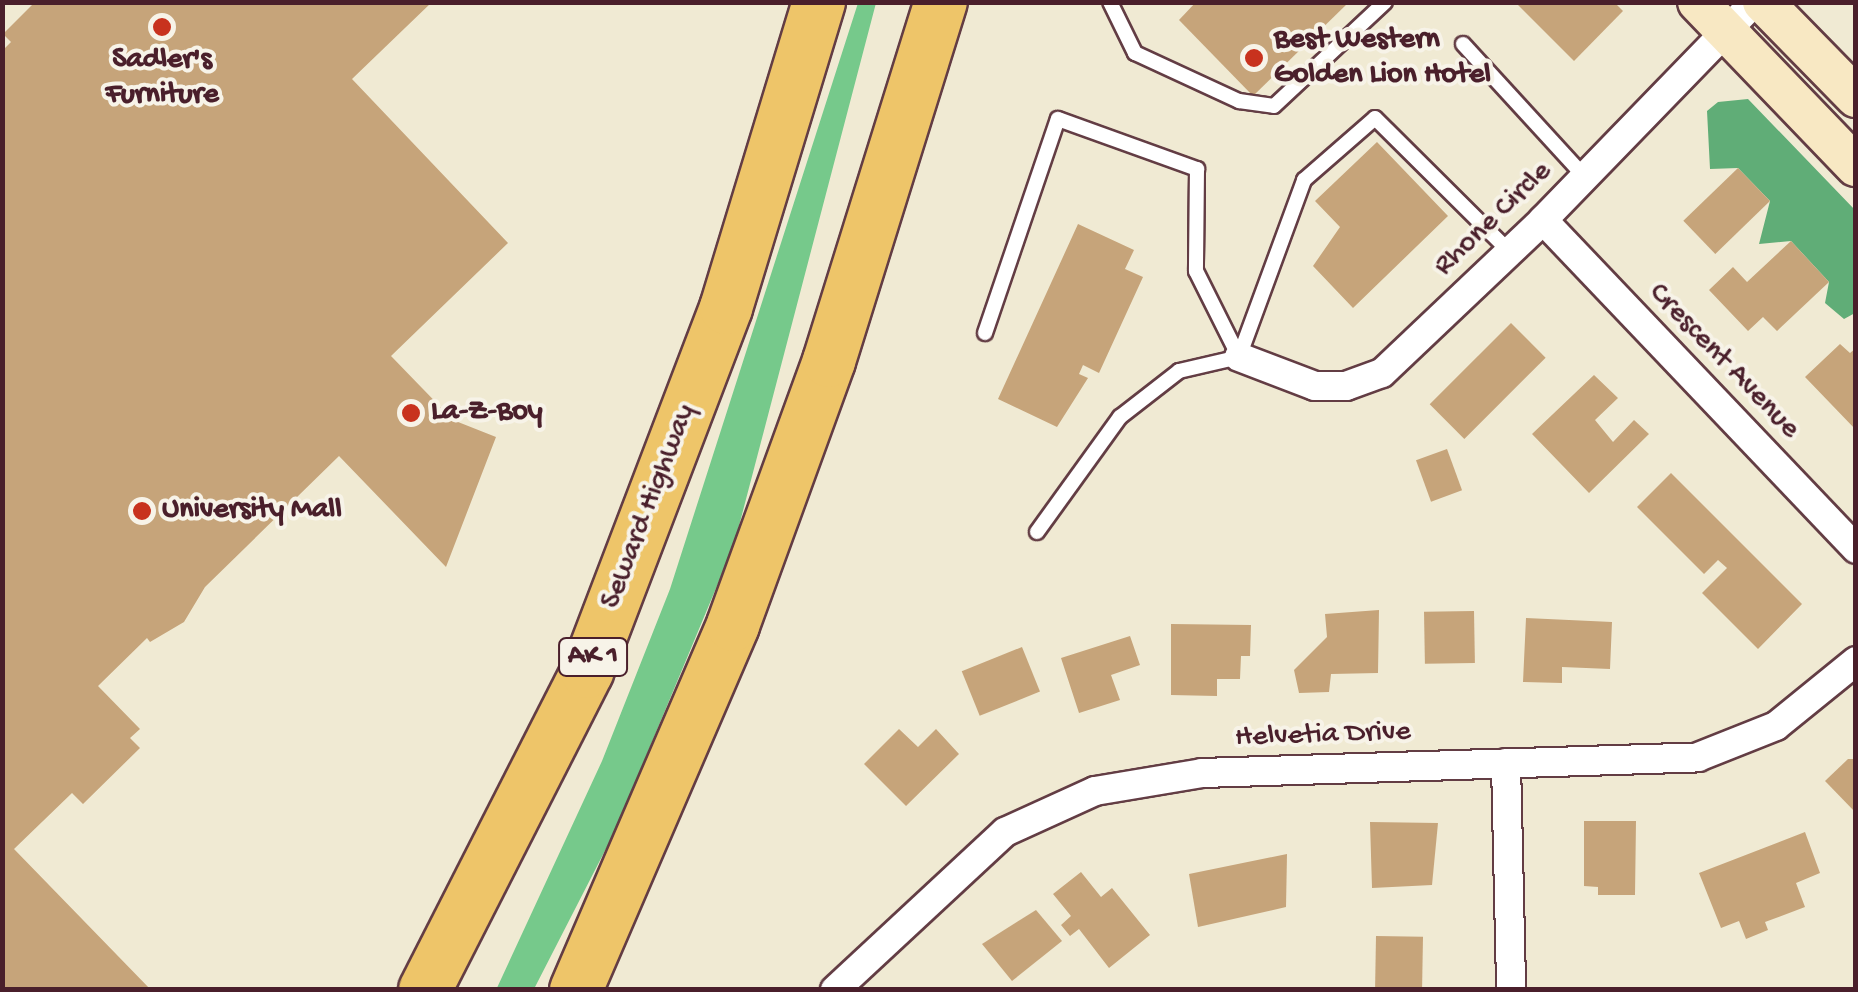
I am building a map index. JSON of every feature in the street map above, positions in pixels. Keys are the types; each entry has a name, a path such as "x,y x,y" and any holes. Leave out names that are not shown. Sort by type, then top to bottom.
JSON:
{"highway":[{"name":"Seward Highway","path":"425,990 588,672 726,308 819,2"},
{"path":"576,990 739,607 829,361 940,2"}],"main road":[{"path":"1698,2 1856,166"},
{"path":"1763,2 1856,97"}],"street":[{"name":"Rhone Circle","path":"1239,358 1315,386 1366,382 1543,220 1754,2"},
{"name":"Crescent Avenue","path":"1543,220 1856,549"},
{"name":"Helvetia Drive","path":"835,990 1005,832 1095,791 1202,773 1698,757 1776,726 1856,661"},
{"path":"1506,763 1511,990"}],"lane":[{"path":"1110,2 1135,53 1239,101 1274,106 1385,2"},
{"path":"1462,44 1585,177"},
{"path":"1239,358 1304,180 1374,118 1510,252"},
{"path":"985,333 1058,120 1197,169 1196,270 1239,358"},
{"path":"1038,532 1120,417 1179,371 1239,358"}],"green space":[{"path":"858,3 876,3 734,545 614,833 534,989 496,990 602,761 670,589"},
{"path":"1748,99 1855,210 1855,313 1844,319 1825,303 1829,282 1791,241 1759,244 1770,201 1738,168 1710,169 1707,111 1718,102"}],"building":[{"name":"University Mall","path":"35,2 432,2 352,79 508,243 391,356 453,420 496,437 446,567 339,456 205,587 184,622 150,642 147,638 98,686 140,729 130,738 140,748 83,804 72,793 14,849 151,990 2,990 2,51 11,42 3,34"},
{"name":"Best Western Golden Lion Hotel","path":"1196,2 1349,2 1253,96 1179,20"},
{"path":"1515,2 1614,2 1623,11 1574,61"},
{"path":"1377,142 1448,216 1353,308 1313,266 1340,227 1315,201"},
{"path":"1738,168 1770,201 1715,254 1683,221"},
{"path":"1078,224 1134,250 1125,269 1143,277 1099,373 1083,365 1079,374 1088,378 1057,427 998,399"},
{"path":"1791,241 1829,282 1777,331 1763,317 1748,331 1709,290 1733,267 1747,282"},
{"path":"1511,323 1546,358 1464,439 1430,404"},
{"path":"1840,344 1850,353 1856,348 1856,430 1805,377"},
{"path":"1594,375 1618,398 1595,420 1613,442 1634,420 1649,434 1589,493 1532,434"},
{"path":"1447,449 1462,490 1431,502 1416,460"},
{"path":"1671,473 1802,604 1758,649 1702,593 1727,568 1718,560 1704,574 1637,507"},
{"path":"1379,610 1378,673 1331,674 1329,692 1299,693 1294,670 1327,637 1325,614"},
{"path":"1474,611 1475,663 1425,664 1424,612"},
{"path":"1526,618 1612,622 1610,669 1562,667 1562,683 1523,682"},
{"path":"1171,624 1251,625 1250,656 1241,656 1240,679 1217,679 1217,696 1171,695"},
{"path":"1130,636 1140,665 1111,675 1120,700 1079,713 1061,658"},
{"path":"1022,647 1040,692 980,716 962,671"},
{"path":"899,729 918,747 936,729 959,754 906,806 864,764"},
{"path":"1848,759 1856,759 1856,813 1825,781"},
{"path":"1584,821 1636,821 1635,895 1598,895 1598,887 1584,886"},
{"path":"1370,822 1438,823 1432,885 1372,888"},
{"path":"1805,832 1820,873 1796,883 1805,907 1765,922 1768,930 1746,939 1739,921 1721,928 1699,873"},
{"path":"1287,854 1286,907 1198,927 1189,874"},
{"path":"1081,872 1101,897 1112,888 1150,935 1109,968 1079,929 1070,936 1061,925 1071,916 1053,894"},
{"path":"1036,910 1062,941 1012,981 982,944"},
{"path":"1376,936 1423,937 1422,990 1375,990"}],"place":[{"name":"Sadler's Furniture","path":"162,27"},
{"name":"Best Western Golden Lion Hotel","path":"1254,58"},
{"name":"La-Z-Boy","path":"411,413"},
{"name":"University Mall","path":"142,511"}]}
